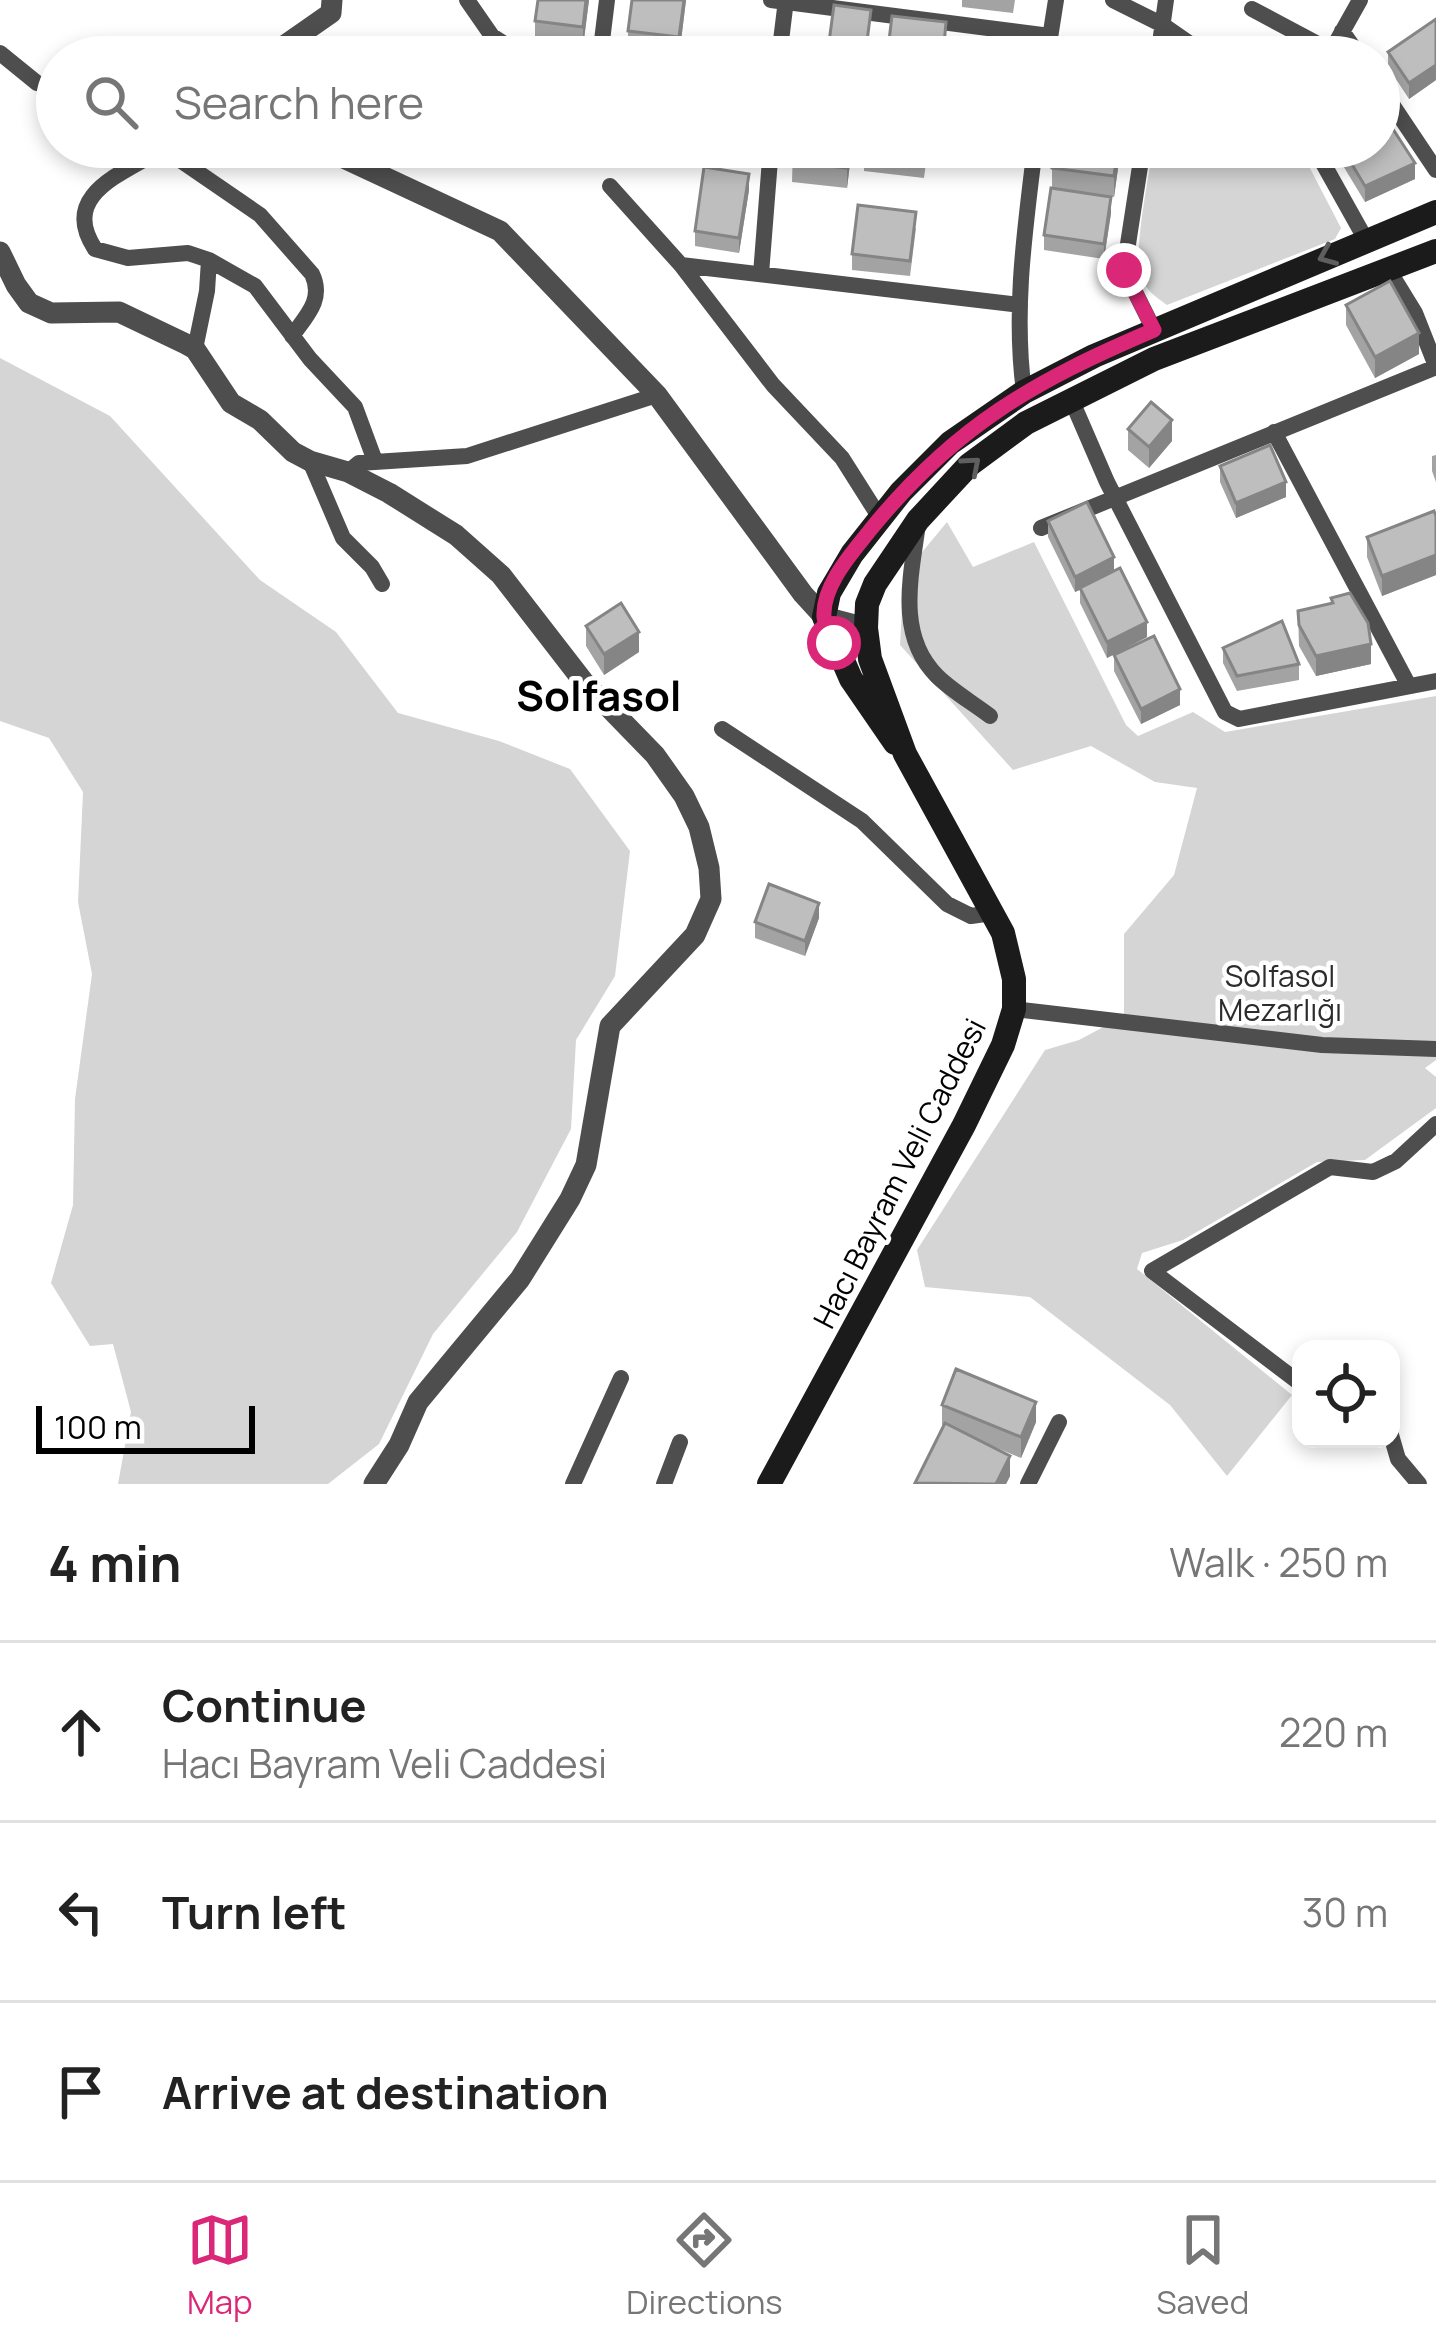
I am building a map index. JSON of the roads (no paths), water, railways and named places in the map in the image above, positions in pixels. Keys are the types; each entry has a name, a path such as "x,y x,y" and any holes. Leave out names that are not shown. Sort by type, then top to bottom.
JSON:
{"main road":[{"path":"904,754 851,679 824,617 839,573 880,518 950,443 1024,392 1154,330 1436,212"},
{"path":"904,754 871,659 867,604 874,584 918,520 969,465 1026,423 1154,359 1436,251"},
{"name":"Hacı Bayram Veli Caddesi","path":"769,1484 964,1125 1003,1045 1014,1009 1011,957 992,913 904,754"}],"street":[{"path":"298,36 331,13 332,0"},
{"path":"467,0 492,36"},
{"path":"603,36 607,0"},
{"path":"771,0 1050,36 1056,0"},
{"path":"1113,0 1179,36"},
{"path":"1161,36 1166,0"},
{"path":"1339,36 1360,0"},
{"path":"782,36 786,1"},
{"path":"1252,9 1298,36"},
{"path":"1342,31 1345,36"},
{"path":"0,53 36,82"},
{"path":"1400,116 1436,170"},
{"path":"131,168 90,196 82,216 95,249 128,258 188,253 255,286 355,407 375,461"},
{"path":"191,168 260,215 312,274 316,302 292,335"},
{"path":"366,168 500,231 657,395 784,572 824,617 866,628"},
{"path":"760,274 769,168"},
{"path":"1024,392 1020,305 1034,168"},
{"path":"1140,168 1124,270 1154,330"},
{"path":"1326,168 1366,240"},
{"path":"610,186 681,265 773,385 842,458 880,518"},
{"path":"0,252 29,303 51,313 119,312 195,349 231,403 260,420 293,452 348,472 456,535 516,592 584,681 656,754 699,827 711,899 694,935 610,1026 586,1165 547,1241 418,1402 374,1484"},
{"path":"195,349 208,260"},
{"path":"681,265 1020,305"},
{"path":"1041,528 1436,367 1415,313 1388,269"},
{"path":"348,472 359,463 467,456 657,395"},
{"path":"1071,399 1115,498 1225,712 1239,718 1436,681"},
{"path":"1274,432 1409,686"},
{"path":"310,461 343,538 382,584"},
{"path":"918,520 909,602 913,643 936,676 990,716"},
{"path":"722,729 862,821 947,904 971,916 992,913"},
{"path":"1014,1009 1322,1046 1436,1049"},
{"path":"1292,1377 1153,1271 1330,1167 1373,1172 1396,1161 1436,1124"},
{"path":"573,1484 621,1378"},
{"path":"1028,1484 1059,1421"},
{"path":"664,1484 680,1442"},
{"path":"1395,1448 1419,1484"}],"district":[{"name":"Solfasol","path":"599,695"}],"park label":[{"name":"Solfasol Mezarlığı","path":"1280,992"}]}
